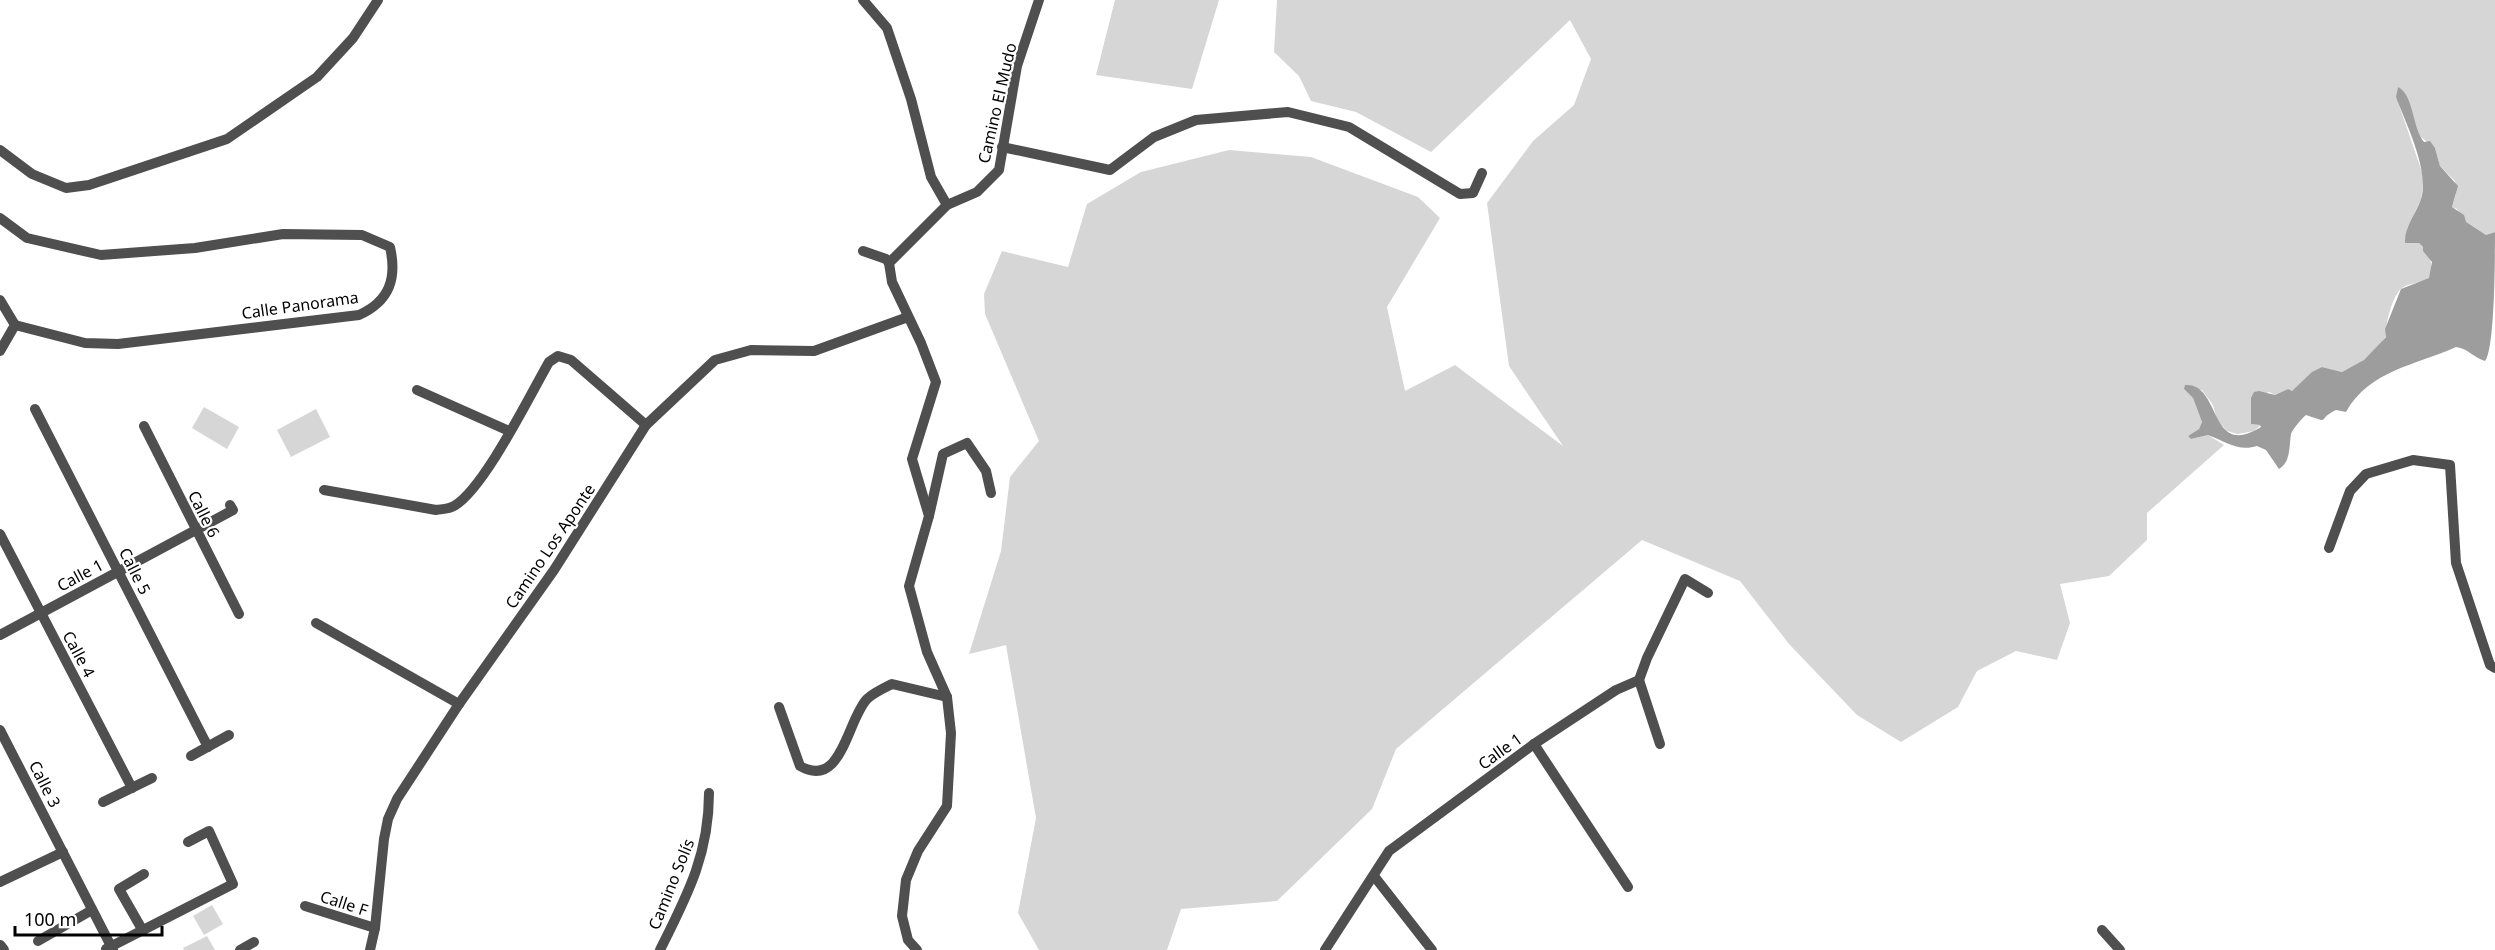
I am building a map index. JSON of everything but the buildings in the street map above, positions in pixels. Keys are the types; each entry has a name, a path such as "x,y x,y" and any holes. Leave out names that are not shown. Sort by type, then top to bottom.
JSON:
{"street":[{"path":"0,150 32,174 66,189 89,185 227,139 317,77 353,38 378,0"},
{"path":"863,0 887,28 911,99 931,177 947,205"},
{"name":"Camino El Mudo","path":"889,263 947,205 977,192 999,170 1017,66 1039,0"},
{"path":"1002,147 1110,170 1154,137 1196,120 1288,112 1349,127 1460,194 1473,193 1482,173"},
{"name":"Calle Panorama","path":"0,218 27,238 101,255 195,248 283,234 362,235 390,247 394,265 389,288 382,301 359,315 118,344 85,343 15,325"},
{"path":"863,251 886,259 889,263 892,282 936,382 912,459 928,516"},
{"path":"0,300 15,325 0,351"},
{"name":"Camino Los Aponte","path":"370,950 375,928 388,819 397,799 459,704 554,570 646,425 715,360 751,350 814,351 908,317"},
{"path":"324,490 436,510 453,507 467,497 487,470 549,362 558,356 571,360 646,425"},
{"path":"417,390 509,431"},
{"name":"Calle 5","path":"35,409 208,747"},
{"name":"Calle 6","path":"144,426 239,614"},
{"path":"917,950 908,940 902,916 906,880 914,861 947,806 951,733 947,697 927,652 909,586 943,454 967,443 986,471 991,493"},
{"path":"2329,548 2350,491 2366,474 2413,460 2450,465 2456,563 2490,665 2495,668"},
{"name":"Calle 1","path":"0,635 233,510 230,505"},
{"name":"Calle 4","path":"0,534 132,788"},
{"path":"1660,744 1639,681 1647,658 1685,579 1708,593"},
{"path":"316,623 459,704"},
{"name":"Calle 1","path":"1325,950 1389,851 1534,744 1616,690 1639,681"},
{"path":"779,707 800,766 811,772 824,771 836,759 867,699 892,684 947,697"},
{"name":"Calle 3","path":"0,730 110,949"},
{"path":"191,756 229,735"},
{"path":"1534,744 1628,887"},
{"path":"103,802 152,778"},
{"name":"Camino Solís","path":"660,950 701,859 709,826 709,793"},
{"path":"110,949 233,884 208,831 188,842"},
{"path":"0,882 63,852"},
{"path":"143,931 119,889 144,874"},
{"path":"1374,876 1432,950"},
{"name":"Calle F","path":"305,906 375,928"},
{"path":"38,941 92,910"},
{"path":"2102,930 2120,950"},
{"path":"240,950 254,942"},
{"path":"0,946 3,950"}],"shaded area":[{"path":"1115,0 1219,0 1192,89 1096,75"},
{"path":"1277,0 2495,0 2495,232 2486,235 2465,222 2457,209 2452,207 2456,194 2455,181 2440,166 2435,148 2417,134 2414,121 2399,105 2424,178 2421,199 2407,229 2413,243 2419,243 2426,251 2430,259 2431,273 2429,278 2405,286 2398,292 2390,311 2384,339 2363,361 2342,372 2322,367 2294,390 2289,392 2288,389 2275,395 2269,392 2251,399 2251,424 2261,425 2254,431 2238,434 2227,431 2217,420 2213,405 2202,390 2184,389 2193,398 2202,422 2199,429 2188,436 2191,439 2208,435 2224,445 2147,513 2147,540 2109,576 2060,584 2070,623 2057,660 2016,651 1977,671 1958,707 1901,742 1857,715 1789,644 1740,581 1642,540 1396,749 1372,809 1277,901 1181,909 1167,950 1039,950 1018,913 1036,818 1006,645 969,654 1001,551 1010,477 1039,441 985,314 984,294 1002,251 1068,267 1087,204 1141,172 1229,150 1311,157 1418,197 1440,218 1387,307 1405,391 1455,365 1563,446 1509,366 1487,203 1533,141 1574,105 1591,59 1570,20 1431,152 1356,112 1311,101 1299,76 1274,52"},
{"path":"2398,87 2407,97 2420,136 2424,142 2430,141 2435,148 2440,166 2458,186 2452,207 2464,215 2466,222 2486,235 2495,232 2493,321 2485,361 2456,347 2381,378 2367,387 2346,412 2336,410 2323,420 2306,415 2291,434 2288,458 2279,469 2266,450 2257,446 2238,447 2208,435 2191,439 2188,436 2199,429 2202,422 2193,398 2184,389 2185,385 2197,387 2205,395 2223,427 2232,434 2244,435 2261,427 2251,424 2251,398 2254,392 2275,395 2288,389 2292,391 2312,372 2322,367 2342,372 2364,360 2386,337 2385,329 2401,289 2429,278 2432,262 2423,251 2423,247 2419,243 2405,243 2406,231 2421,199 2423,188 2416,148 2396,97"},
{"path":"204,407 239,427 227,449 192,428"},
{"path":"316,409 330,437 291,457 277,430"},
{"path":"212,905 223,924 204,935 193,916"},
{"path":"207,936 215,950 184,950 183,948"}]}
